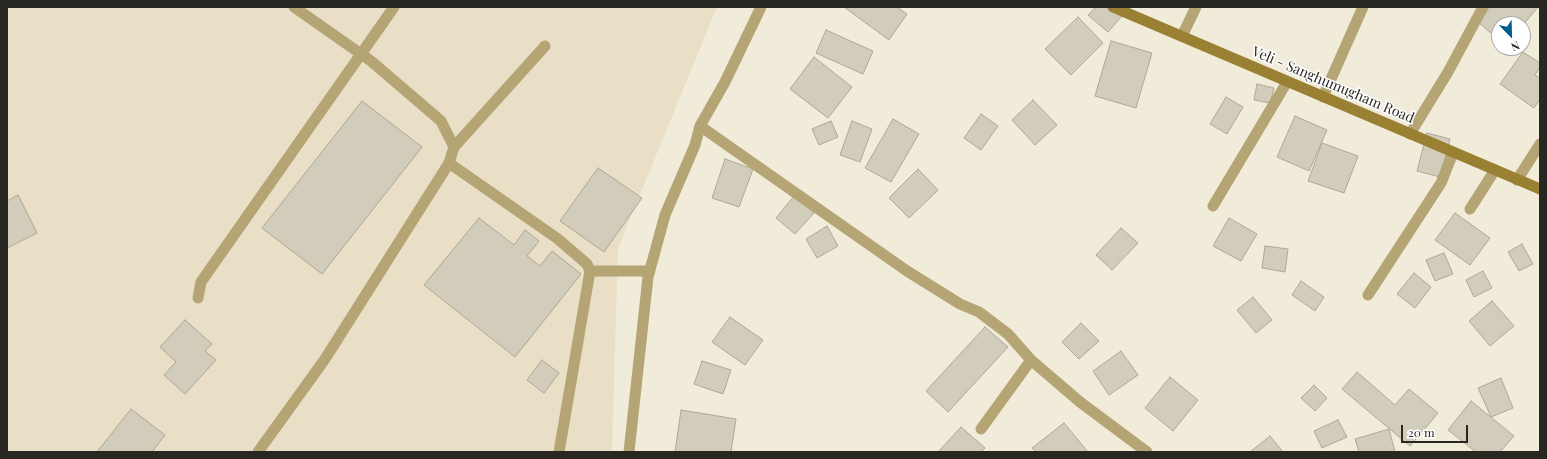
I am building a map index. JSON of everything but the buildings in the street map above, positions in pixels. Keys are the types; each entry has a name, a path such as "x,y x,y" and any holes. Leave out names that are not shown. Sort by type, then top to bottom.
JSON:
{"main road":[{"name":"Veli - Sanghumugham Road","path":"1114,7 1540,189"}],"street":[{"path":"294,7 360,54 441,121 454,147"},
{"path":"198,298 201,282 394,7"},
{"path":"629,452 650,271 665,215 695,145 700,126 725,82 761,7"},
{"path":"1182,36 1196,7"},
{"path":"1323,97 1363,7"},
{"path":"1410,134 1448,72 1483,7"},
{"path":"258,452 325,359 449,163 454,147 545,46"},
{"path":"1214,206 1288,82"},
{"path":"700,126 907,271 960,304 979,312 1008,334 1031,360 1080,402 1147,452"},
{"path":"1517,180 1540,144"},
{"path":"1368,295 1441,183 1453,153"},
{"path":"449,163 558,240 587,264 590,272 559,452"},
{"path":"1470,209 1495,170"},
{"path":"590,272 650,271"},
{"path":"981,429 1031,360"}],"shaded area":[{"path":"7,7 717,7 618,248 612,452 7,452"}]}
